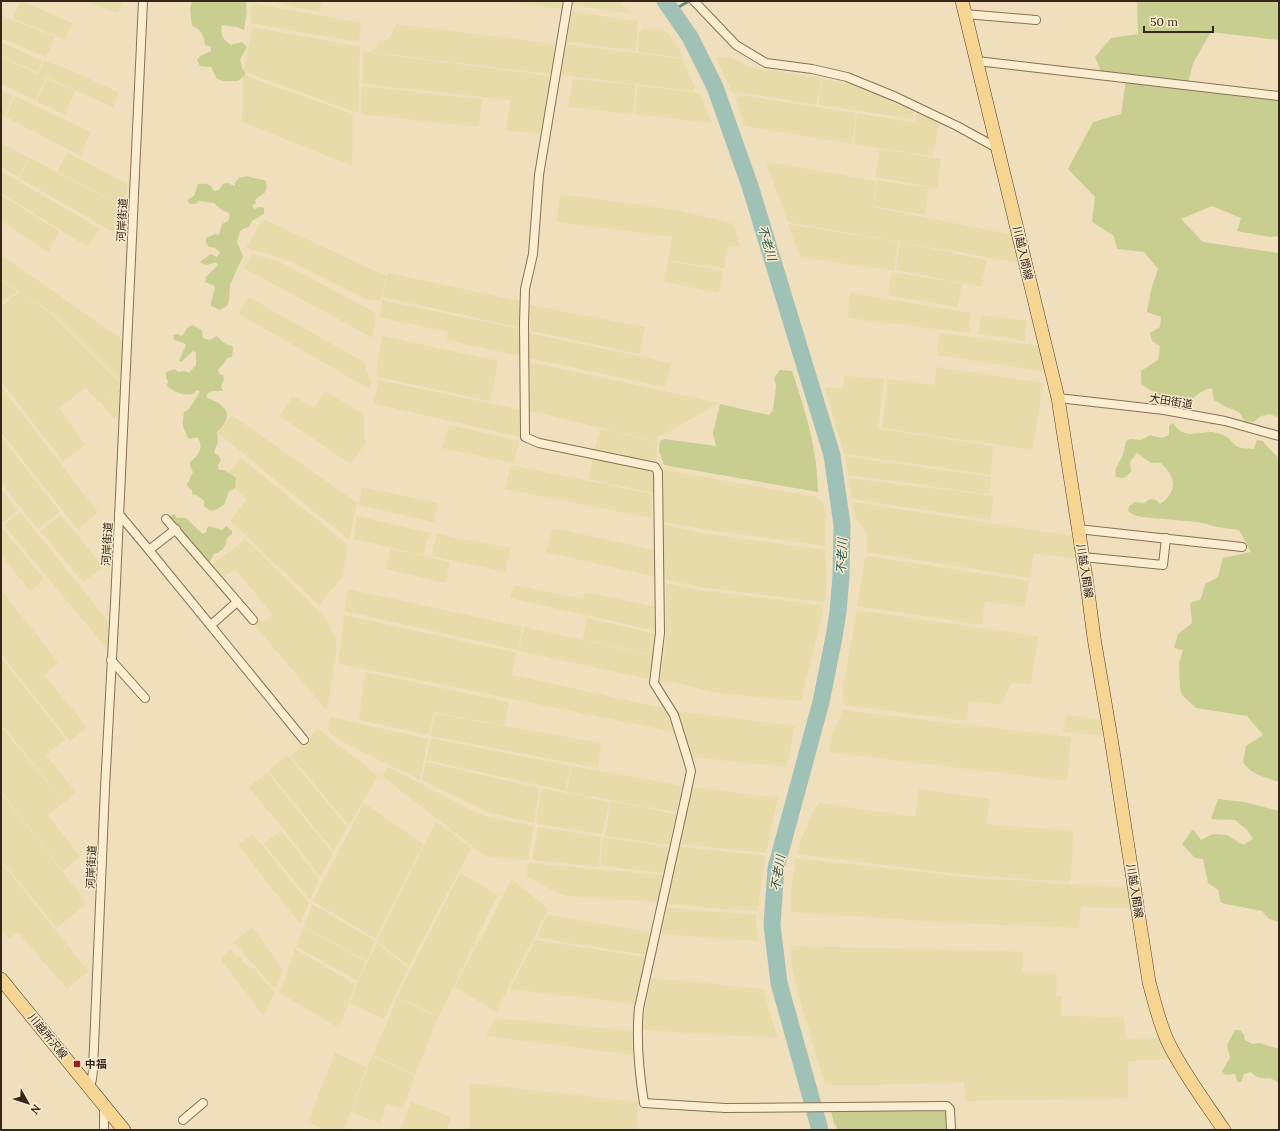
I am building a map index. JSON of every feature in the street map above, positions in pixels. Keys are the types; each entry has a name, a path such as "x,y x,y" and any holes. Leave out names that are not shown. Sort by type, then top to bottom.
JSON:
{"main road":[{"name":"川越入間線","path":"964,7 1058,398 1094,638 1149,982 1158,1016 1169,1044 1188,1076 1224,1130"},
{"name":"川越所沢線","path":"1,979 124,1130"}],"street":[{"name":"河岸街道","path":"90,1087 94,1062 104,788 112,660 143,1"},
{"path":"568,1 540,175 533,254 525,289 524,324 526,437 539,443 655,467 658,472 660,633 654,683 674,715 690,771 637,1026 637,1040 644,1103 725,1108 947,1106 950,1109 951,1130"},
{"path":"694,1 736,45 766,63 812,69 847,77 896,97 957,126 998,149"},
{"path":"964,7 1036,20"},
{"path":"977,61 1279,96"},
{"name":"大田街道","path":"1058,398 1164,410 1225,421 1279,436"},
{"path":"119,514 304,740"},
{"path":"166,519 253,620"},
{"path":"149,550 176,529"},
{"path":"1078,529 1242,547"},
{"path":"1083,557 1163,564 1166,538"},
{"path":"211,625 237,602"},
{"path":"112,660 145,698"},
{"path":"183,1120 203,1103"},
{"path":"104,1105 104,1130"}],"shaded area":[{"path":"21,1 72,23 65,40 13,18"},
{"path":"85,1 123,1 118,13"},
{"path":"269,1 322,1 319,12"},
{"path":"499,1 563,1 562,9"},
{"path":"574,1 619,1 629,13 573,5"},
{"path":"252,3 361,23 359,42 250,23"},
{"path":"572,12 638,21 636,51 567,42"},
{"path":"1,15 55,37 46,57 1,38"},
{"path":"396,24 556,44 551,74 371,52 372,49 377,48 379,41 390,38"},
{"path":"253,27 360,47 358,112 354,112 248,73 244,69"},
{"path":"642,28 665,30 676,44 684,58 638,52 639,30 642,30"},
{"path":"1,42 42,61 38,72 1,56"},
{"path":"567,44 682,59 695,88 693,91 561,75"},
{"path":"363,51 551,76 540,134 505,130 511,100 362,84"},
{"path":"729,56 749,67 822,78 816,105 743,93 733,94 717,60 717,58"},
{"path":"1,57 38,74 44,61 73,71 119,93 113,107 46,77 36,100 1,84"},
{"path":"243,75 353,114 352,166 242,122"},
{"path":"47,79 75,91 65,115 37,101"},
{"path":"573,79 636,85 633,114 568,107"},
{"path":"823,79 858,87 899,103 914,111 912,119 818,105"},
{"path":"362,86 482,99 479,127 361,114"},
{"path":"638,86 700,94 712,123 635,114"},
{"path":"1,91 13,96 1,125"},
{"path":"15,96 91,132 81,156 6,117"},
{"path":"746,96 856,113 852,144 745,126 735,97"},
{"path":"917,112 940,123 932,156 854,144 857,113 915,123"},
{"path":"1,143 29,158 18,177 1,167"},
{"path":"880,149 941,159 937,188 875,177"},
{"path":"67,152 127,184 126,193 119,204 58,171"},
{"path":"30,158 126,208 113,232 19,178"},
{"path":"768,162 876,181 873,207 1013,235 1020,263 788,222 767,165"},
{"path":"1,171 99,228 88,247 1,193"},
{"path":"877,180 929,188 924,215 874,206"},
{"path":"560,194 670,209 733,224 740,247 728,246 724,269 668,260 672,237 557,222"},
{"path":"1,195 59,231 48,252 1,221"},
{"path":"263,219 386,276 380,300 368,300 284,258 246,248"},
{"path":"788,224 898,242 894,271 800,257"},
{"path":"900,242 987,260 981,287 896,270"},
{"path":"251,254 280,262 376,313 373,338 244,268"},
{"path":"1,255 123,340 120,381 51,312 1,279"},
{"path":"668,261 723,271 719,293 664,282"},
{"path":"892,272 962,284 957,307 888,295"},
{"path":"388,273 519,301 520,328 383,297"},
{"path":"1,280 17,291 1,303"},
{"path":"20,292 50,313 121,384 98,402 86,387 59,408 85,445 63,461 1,381 1,306"},
{"path":"850,293 971,313 969,333 848,318"},
{"path":"248,297 364,362 371,383 370,389 239,314"},
{"path":"382,300 520,329 520,356 447,340 448,332 379,317"},
{"path":"530,305 645,327 639,354 531,331"},
{"path":"981,315 1027,321 1025,341 978,334"},
{"path":"529,333 671,363 665,387 529,358"},
{"path":"940,333 1041,346 1048,372 937,355"},
{"path":"382,336 498,361 490,401 376,377"},
{"path":"529,362 719,403 665,434 658,436 657,441 530,411"},
{"path":"937,367 1043,383 1033,450 882,428 888,379 934,385"},
{"path":"845,376 884,379 878,429 993,446 991,475 844,454 825,387 843,389"},
{"path":"376,379 521,410 521,437 376,404 374,401 378,386"},
{"path":"120,386 119,415 114,419 100,401"},
{"path":"1,387 98,512 78,530 1,432"},
{"path":"325,391 362,413 364,416 364,436 366,442 351,464 280,416 293,396 314,408"},
{"path":"232,415 357,503 349,540 218,433"},
{"path":"449,425 519,441 514,463 442,448"},
{"path":"600,429 657,442 656,463 595,449"},
{"path":"1,437 60,512 38,529 1,483"},
{"path":"845,456 991,477 989,494 848,475"},
{"path":"241,458 348,545 343,576 319,605 230,521 247,499 223,480"},
{"path":"593,458 648,471 653,475 654,493 588,479"},
{"path":"511,465 652,494 651,518 505,489"},
{"path":"664,470 818,498 823,503 826,514 825,546 701,529 664,522"},
{"path":"848,478 994,496 990,520 852,499"},
{"path":"362,487 438,503 434,522 359,505"},
{"path":"1,488 18,510 3,522 1,520"},
{"path":"853,502 1073,536 1078,559 1034,553 1030,578 866,552 867,534 855,518"},
{"path":"20,512 108,621 108,650 4,525"},
{"path":"61,515 103,567 83,582 40,531"},
{"path":"357,516 429,533 423,555 353,539"},
{"path":"665,525 701,533 825,550 827,581 825,600 823,602 700,587 667,580 664,575 663,527"},
{"path":"1,527 44,579 30,591 1,554"},
{"path":"553,528 654,550 656,577 546,552"},
{"path":"437,534 510,548 505,572 432,556"},
{"path":"245,539 323,615 336,638 337,647 327,711 253,623 260,618 263,622 272,614 235,569 222,578 212,565"},
{"path":"390,549 450,562 445,583 386,569"},
{"path":"869,556 1029,581 1025,607 985,601 982,625 857,606 865,558"},
{"path":"666,583 700,590 823,606 821,620 801,701 717,693 674,682 662,682 660,680 666,636"},
{"path":"514,585 583,599 585,592 655,607 656,631 510,598"},
{"path":"348,589 522,627 518,650 345,611"},
{"path":"1,590 58,662 44,675 87,727 70,741 1,654"},
{"path":"857,610 1038,636 1031,684 1011,683 1002,705 969,701 967,721 844,705 842,691"},
{"path":"344,615 517,653 512,675 663,708 668,716 674,732 341,664 338,661"},
{"path":"588,618 656,634 653,655 583,639"},
{"path":"524,627 654,656 649,679 519,651"},
{"path":"1,658 66,739 46,755 76,792 65,802 1,724"},
{"path":"365,672 509,702 504,725 434,712 429,735 359,720"},
{"path":"842,710 1071,737 1067,781 829,752 833,730 838,723"},
{"path":"678,711 795,726 786,767 692,757"},
{"path":"435,714 601,743 598,768 430,736"},
{"path":"1066,715 1100,720 1103,722 1106,736 1063,732"},
{"path":"330,717 428,739 420,780 349,745 331,734 328,729"},
{"path":"1,727 64,802 48,816 80,856 63,871 1,791"},
{"path":"317,728 378,776 349,825 291,756 306,743"},
{"path":"431,738 571,766 565,791 426,760"},
{"path":"287,755 347,827 334,851 268,771"},
{"path":"426,762 539,788 534,823 490,813 422,780"},
{"path":"572,766 682,786 676,812 567,792"},
{"path":"388,767 485,816 533,826 529,860 485,856 382,776"},
{"path":"267,772 333,854 320,877 249,787"},
{"path":"692,787 778,798 766,853 680,844"},
{"path":"542,788 609,802 602,834 536,824"},
{"path":"919,789 989,799 987,824 1074,831 1070,882 967,875 797,854 812,814 819,803 915,817"},
{"path":"1,793 87,903 57,928 1,860"},
{"path":"611,801 676,814 669,845 605,836"},
{"path":"364,803 423,844 376,939 313,901"},
{"path":"436,821 471,848 409,966 377,941"},
{"path":"538,827 601,837 599,867 532,860"},
{"path":"281,830 319,879 310,900 264,844"},
{"path":"253,834 309,903 300,924 238,845"},
{"path":"603,837 669,847 664,873 601,866"},
{"path":"681,847 763,855 766,857 757,911 667,904 679,849"},
{"path":"796,858 967,877 1129,888 1132,908 1081,907 1079,928 939,922 791,912 790,897"},
{"path":"1,862 88,971 67,989 18,932 9,939 1,930"},
{"path":"528,863 663,875 657,902 567,896 559,894 527,876"},
{"path":"460,873 498,895 439,1016 397,997"},
{"path":"512,879 548,909 496,1012 455,987"},
{"path":"312,904 375,941 367,961 304,926"},
{"path":"671,908 756,915 757,941 662,934 666,909"},
{"path":"547,915 650,932 646,955 537,938"},
{"path":"252,927 283,970 275,989 234,942"},
{"path":"304,927 366,962 357,981 296,946"},
{"path":"536,940 645,957 635,1004 510,989"},
{"path":"377,943 408,968 384,1019 350,1003 357,983"},
{"path":"791,946 1023,952 1022,973 1057,974 1056,996 1061,996 1061,1016 1124,1017 1126,1039 1159,1038 1171,1059 1128,1061 1128,1098 965,1101 964,1082 825,1085 798,993 792,966"},
{"path":"230,949 237,957 239,956 250,970 253,968 274,992 264,1016 222,961 222,958"},
{"path":"295,949 355,984 339,1028 280,993"},
{"path":"652,978 764,989 778,1038 643,1030 645,1010"},
{"path":"397,998 438,1017 415,1075 373,1055"},
{"path":"495,1018 632,1031 633,1055 486,1036"},
{"path":"335,1053 366,1067 344,1130 326,1130 308,1122"},
{"path":"372,1056 415,1076 403,1108 386,1104 380,1123 351,1112"},
{"path":"469,1083 638,1102 636,1130 469,1130"},
{"path":"411,1102 451,1117 446,1130 400,1130"}],"green space":[{"path":"192,1 246,1 247,12 244,30 237,27 222,25 221,29 223,37 231,45 242,42 247,47 240,59 245,75 238,81 224,81 217,79 211,67 200,66 197,60 200,56 211,51 211,47 205,45 202,33 192,26 190,10"},
{"path":"1137,1 1279,1 1279,40 1211,32 1193,63 1188,84 1279,95 1279,236 1270,237 1237,231 1241,218 1212,206 1181,219 1203,242 1279,253 1279,415 1276,417 1270,414 1261,416 1253,422 1245,421 1239,412 1214,400 1212,388 1204,390 1198,394 1187,406 1160,396 1141,384 1141,371 1158,360 1160,346 1152,341 1150,333 1160,327 1161,317 1147,312 1151,290 1158,269 1144,252 1117,249 1114,236 1092,222 1095,197 1068,169 1093,122 1121,114 1126,80 1102,74 1095,57 1111,38 1138,34"},
{"path":"248,176 266,181 266,191 255,200 256,203 252,206 255,209 259,207 264,208 264,214 252,221 249,227 240,231 237,242 243,256 230,285 229,301 227,306 220,310 211,306 215,287 205,282 206,277 218,265 216,262 206,265 200,262 211,254 217,257 220,252 215,248 209,247 206,242 206,238 215,234 219,235 222,224 228,221 230,216 228,212 223,211 214,203 199,201 195,204 190,204 187,200 194,196 198,184 208,184 214,191 219,190 223,184 227,183 235,186 235,183 239,178"},
{"path":"192,325 202,330 203,338 210,340 217,336 224,343 233,347 232,357 227,358 218,370 219,374 223,375 224,380 221,386 223,391 212,391 207,394 207,398 220,404 226,412 226,421 217,432 218,442 214,453 219,456 221,460 218,465 219,470 224,470 236,478 236,487 229,491 224,505 212,511 204,506 204,501 197,495 192,494 192,490 187,485 193,472 190,462 200,451 200,444 197,437 189,439 183,426 183,416 184,412 189,409 200,392 197,390 193,394 182,394 176,392 167,386 168,381 166,378 166,372 175,369 178,372 185,371 189,373 196,365 196,353 193,351 181,362 179,361 186,345 174,340 173,335 177,334 181,336 184,334 186,329"},
{"path":"780,370 792,371 802,401 816,461 818,492 664,465 659,451 660,441 664,439 716,446 713,433 720,404 769,415 773,410 776,386 774,378"},
{"path":"1173,423 1182,432 1190,434 1211,432 1223,435 1236,446 1241,448 1254,449 1257,440 1263,441 1279,459 1279,782 1254,773 1243,762 1246,746 1263,735 1247,716 1196,708 1182,695 1180,688 1179,663 1183,650 1174,648 1178,634 1192,623 1190,603 1201,599 1205,584 1218,577 1223,558 1251,552 1239,530 1217,527 1198,522 1141,517 1128,511 1129,506 1135,502 1144,503 1150,499 1156,500 1160,504 1170,494 1173,484 1172,479 1166,468 1161,463 1151,463 1137,453 1130,462 1131,472 1124,478 1116,477 1115,470 1123,455 1126,441 1130,439 1141,440 1150,435 1162,438 1169,435 1169,426"},
{"path":"174,514 177,518 186,518 203,534 206,532 208,526 222,530 226,526 232,531 232,534 227,538 225,546 222,550 214,554 210,561 206,563 202,558 201,553 185,544 181,544 179,541 169,517"},
{"path":"1218,799 1245,802 1279,811 1279,922 1269,919 1262,911 1221,903 1218,890 1208,883 1203,859 1195,858 1182,844 1193,829 1201,840 1213,834 1227,835 1243,845 1253,839 1247,830 1235,820 1211,819"},
{"path":"1235,1030 1240,1030 1244,1035 1245,1040 1253,1044 1259,1043 1279,1049 1279,1083 1270,1078 1257,1077 1251,1072 1244,1074 1241,1082 1237,1082 1235,1074 1225,1075 1222,1071 1230,1058 1227,1045"},
{"path":"937,1109 943,1110 946,1113 946,1130 837,1130 831,1111 920,1111"}],"waterway":[{"name":"不老川","path":"665,1 690,37 715,87 750,186 832,455 842,525 841,576 834,637 821,702 776,868 772,925 779,983 820,1130"},
{"path":"672,11 689,1"}],"place":[{"name":"中福","path":"77,1064"}]}
